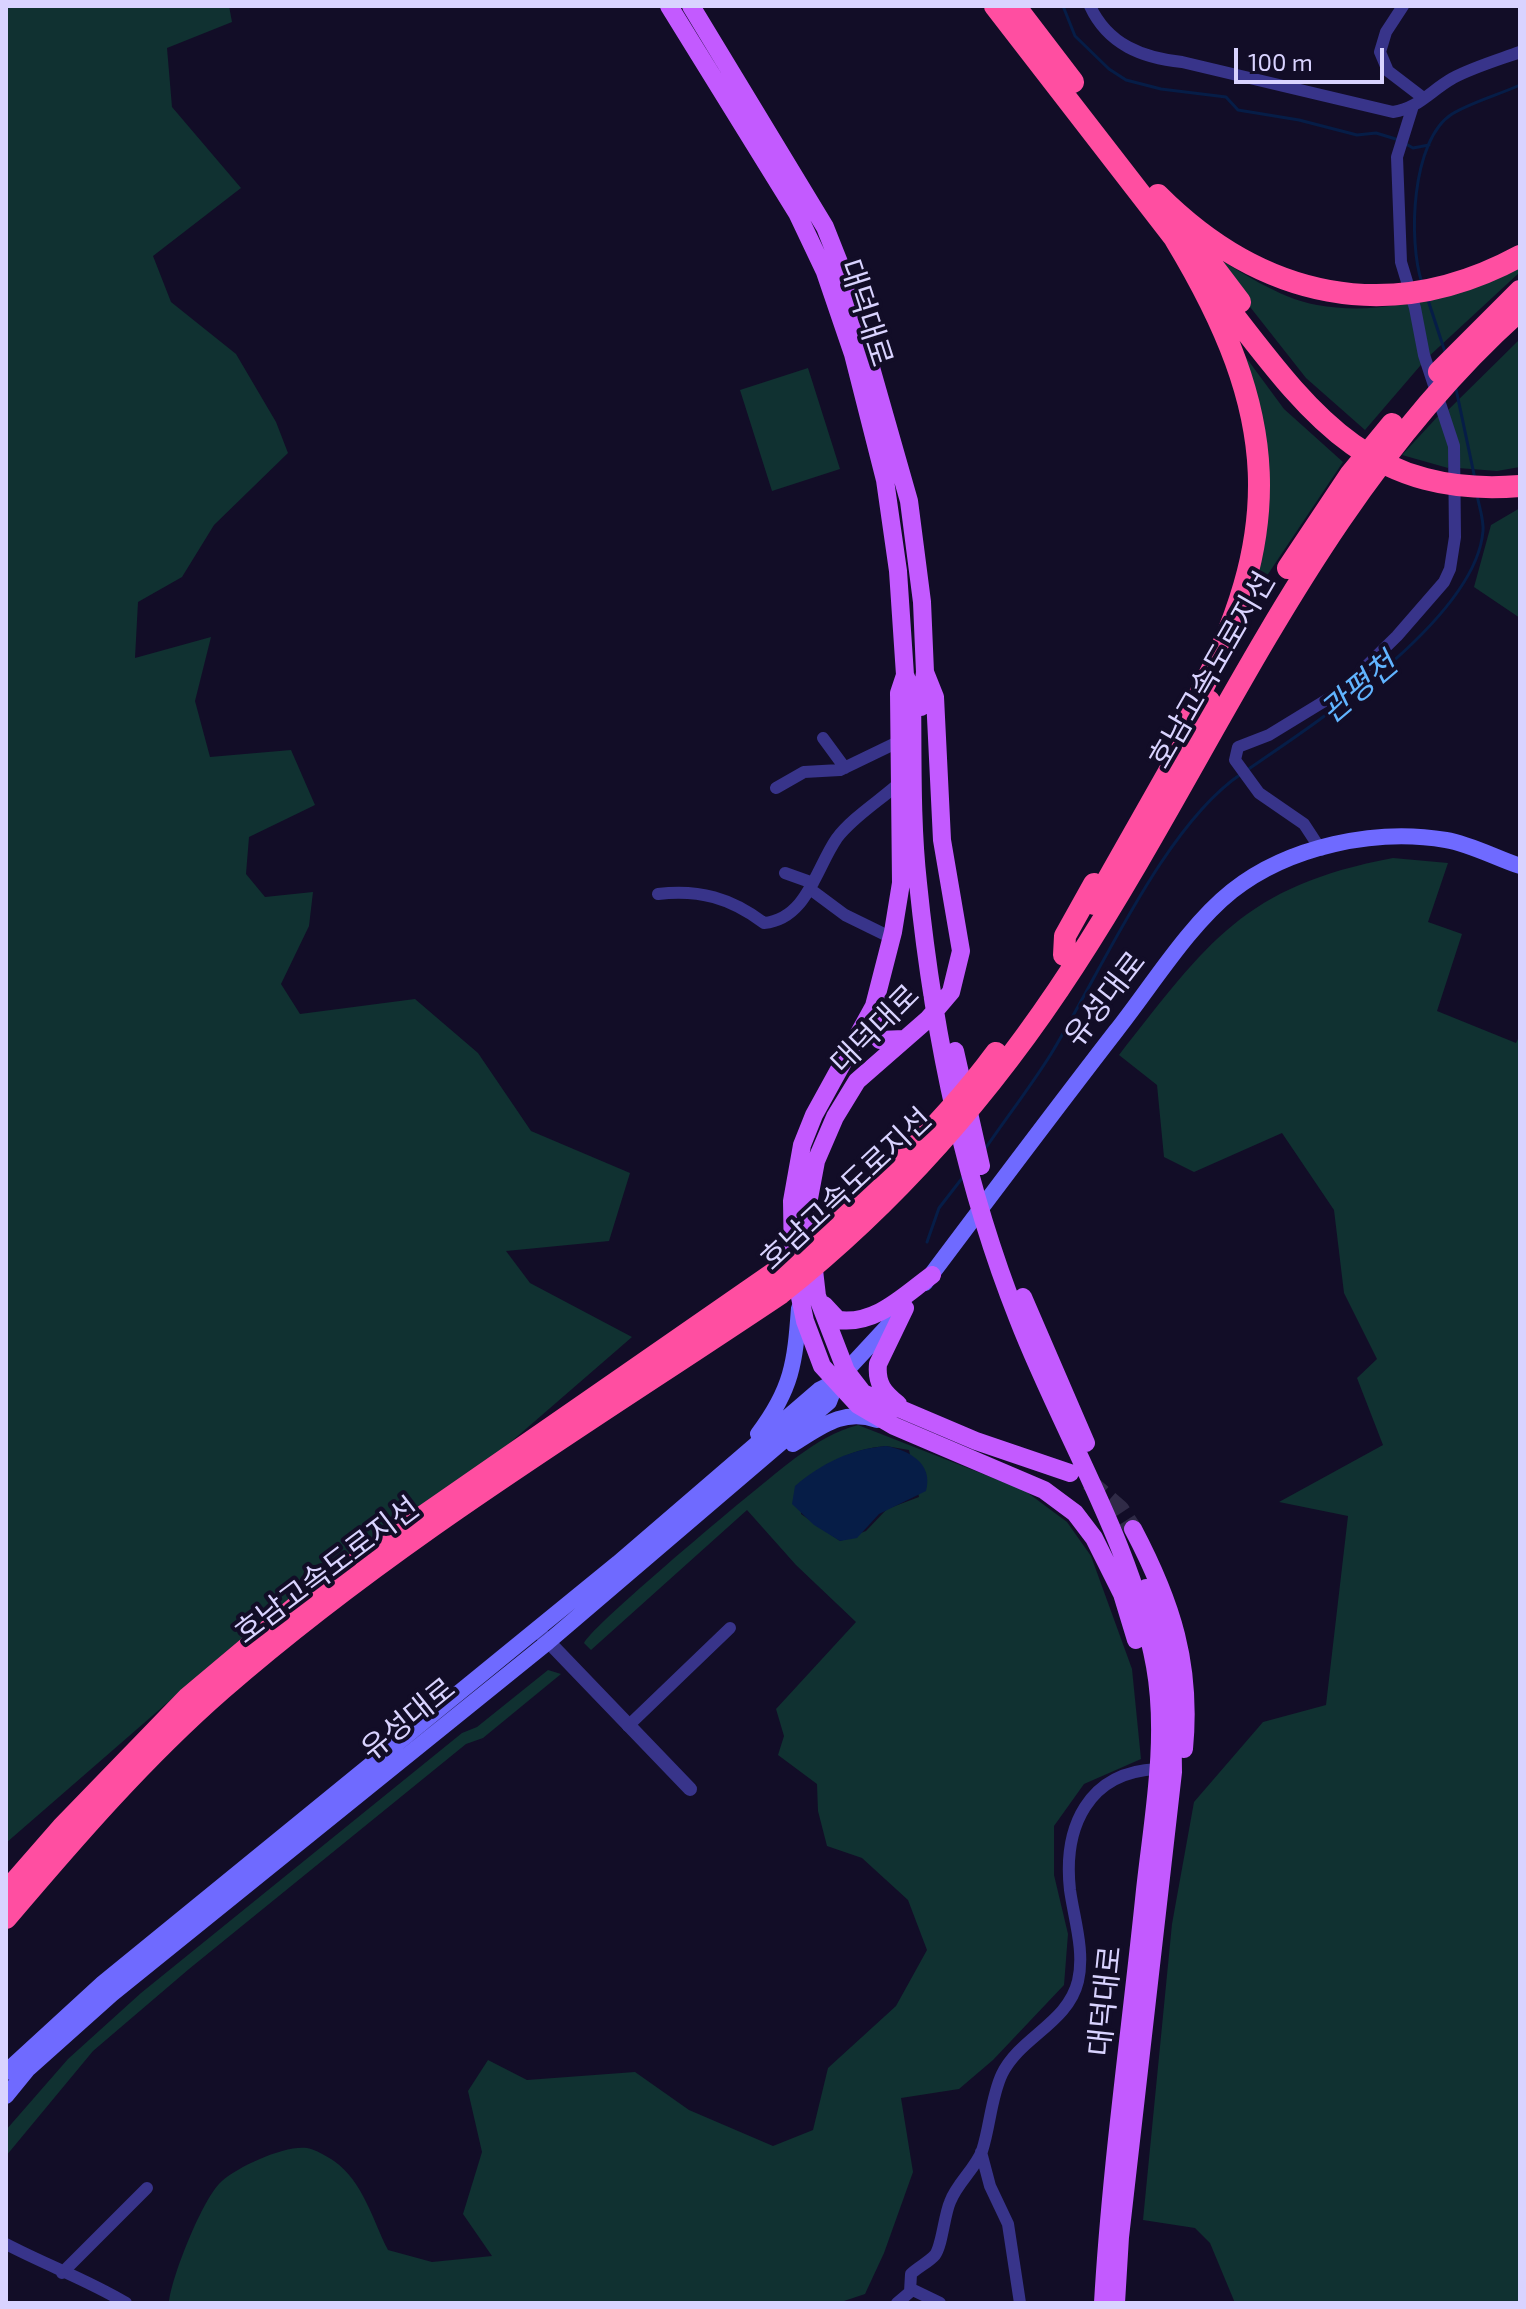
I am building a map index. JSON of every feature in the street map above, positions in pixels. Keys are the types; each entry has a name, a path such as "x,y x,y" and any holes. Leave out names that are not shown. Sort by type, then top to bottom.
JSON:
{"highway":[{"path":"995,6 1292,388 1381,463 1457,486 1492,482 1520,473"},
{"path":"1015,6 1302,382 1349,436"},
{"path":"1158,195 1214,242 1279,277 1324,290 1399,297 1470,279 1520,256"},
{"path":"1064,955 1065,936 1206,683 1240,600 1255,543 1260,470 1248,395 1231,342 1175,239"},
{"name":"호남고속도로지선","path":"1469,359 1520,291"},
{"name":"호남고속도로지선","path":"826,1245 959,1125 1040,1018 1174,798 1286,599 1343,512 1421,412 1469,359 1520,310"},
{"path":"1469,359 1520,326"},
{"name":"호남고속도로지선","path":"6,1918 143,1764 222,1690 308,1619 444,1519 793,1290 826,1245 989,1062 1064,955 1290,565 1350,475 1421,412"},
{"path":"1492,482 1520,486"},
{"name":"호남고속도로지선","path":"6,1892 154,1731 314,1592 793,1290"}],"main road":[{"name":"대덕대로","path":"669,6 797,213 825,272 853,354 885,480 898,571 905,675 912,692 917,879 936,978"},
{"name":"대덕대로","path":"691,6 811,202 846,280 909,501 922,602 925,672 920,695 936,978"},
{"name":"대덕대로","path":"793,1290 816,1161 835,1117 857,1081 928,1019 951,992 961,951 942,840 935,697 925,672"},
{"name":"대덕대로","path":"842,1376 822,1366 793,1290 790,1227 802,1145 814,1115 874,1006 892,938 901,883 897,785 899,693 905,675"},
{"name":"유성대로","path":"6,2072 103,1983 537,1628 819,1390 842,1376 932,1275 1018,1157 1187,940 1232,891 1287,860 1346,842 1408,835 1450,840 1520,866"},
{"path":"936,978 962,1143 1021,1312 1121,1549 1155,1668 1157,1704"},
{"path":"874,1006 873,1031 880,1040 904,1039"},
{"path":"793,1290 838,1320 861,1321 873,1317 932,1275"},
{"name":"대덕대로","path":"793,1290 824,1315 842,1376"},
{"path":"728,1469 757,1435 786,1392 796,1358 793,1290"},
{"path":"905,1308 878,1364 877,1373 884,1393 910,1414"},
{"path":"1021,1312 1111,1500 1155,1612 1173,1718 1170,1810"},
{"path":"842,1376 863,1393 910,1414 1018,1457 1070,1473"},
{"path":"842,1376 854,1401 894,1426"},
{"name":"유성대로","path":"6,2096 28,2069 112,1994 548,1642 757,1465 829,1402 842,1376"},
{"path":"757,1465 842,1417 863,1415 1044,1490 1075,1513 1094,1538 1122,1594 1157,1704"},
{"path":"1133,1529 1166,1601 1185,1671 1182,1765 1170,1810"},
{"name":"대덕대로","path":"1103,2303 1107,2227 1157,1769 1157,1704"},
{"name":"대덕대로","path":"1116,2303 1120,2237 1170,1810"}],"street":[{"path":"1090,6 1105,29 1146,58 1182,62 1393,112 1410,113"},
{"path":"1403,6 1386,32 1380,52 1388,71 1422,97"},
{"path":"1321,850 1304,824 1259,793 1235,760 1238,747 1269,735 1341,691 1406,625 1444,582 1450,569 1455,537 1454,446 1424,355 1415,308 1401,262 1397,157 1410,113 1422,97 1454,78 1520,52"},
{"path":"823,738 845,768"},
{"path":"776,788 804,772 845,768 898,742"},
{"path":"658,894 686,891 723,898 768,923 786,917 812,886 838,837 897,785"},
{"path":"785,873 812,886 845,915 892,938"},
{"path":"537,1628 690,1789"},
{"path":"628,1726 730,1628"},
{"path":"897,2303 911,2289 911,2274 936,2253 951,2198 981,2152 1001,2076 1021,2050 1067,2007 1078,1981 1077,1924 1070,1864 1080,1816 1088,1801 1110,1781 1138,1770 1157,1769"},
{"path":"981,2152 986,2177 1008,2224 1020,2303"},
{"path":"62,2273 147,2188"},
{"path":"6,2244 62,2273 89,2281 126,2303"},
{"path":"911,2289 940,2303"}],"green space":[{"path":"6,6 229,6 232,22 167,48 172,107 241,188 153,256 171,302 236,354 276,422 288,453 214,525 182,577 138,602 135,658 211,637 195,701 210,757 291,750 315,805 249,837 246,874 265,897 313,892 309,926 281,984 300,1014 415,999 478,1053 531,1131 630,1173 609,1241 506,1251 530,1283 632,1337 497,1454 332,1566 228,1650 6,1843"},
{"path":"1206,251 1288,296 1317,305 1344,308 1370,308 1422,300 1472,284 1520,263 1520,272 1426,359 1365,430 1306,378"},
{"path":"1520,339 1520,467 1497,471 1458,468 1445,413"},
{"path":"1242,352 1284,409 1343,462 1242,613 1259,552"},
{"path":"808,368 840,469 772,491 740,390"},
{"path":"1440,414 1451,447 1448,468 1402,455"},
{"path":"1520,508 1520,618 1474,587 1491,525"},
{"path":"1393,858 1448,863 1428,922 1462,934 1437,1011 1516,1043 1520,1035 1520,2303 1235,2303 1210,2243 1195,2228 1143,2220 1172,1924 1194,1802 1263,1722 1326,1705 1348,1516 1279,1502 1383,1445 1357,1378 1377,1359 1344,1293 1334,1210 1282,1133 1194,1172 1164,1157 1157,1085 1119,1055 1178,980 1206,950 1264,903 1300,885 1342,870"},
{"path":"858,1425 1024,1490 1067,1522 1091,1556 1132,1669 1141,1759 1084,1784 1054,1826 1054,1875 1068,1934 1064,1985 993,2060 959,2089 901,2098 913,2172 884,2253 865,2294 838,2303 169,2303 189,2239 214,2190 230,2175 251,2163 298,2148 317,2151 334,2161 353,2179 388,2250 432,2262 492,2256 463,2214 482,2152 468,2091 488,2060 527,2080 635,2072 689,2110 773,2146 813,2130 828,2068 896,2006 927,1950 908,1900 862,1858 827,1846 818,1811 817,1784 778,1755 784,1736 776,1709 856,1622 796,1565 747,1510 591,1650 584,1643 648,1581 781,1469 834,1434","holes":["886,1446 909,1450 919,1497 887,1509 866,1531 840,1541 801,1514 803,1480 823,1468 852,1453 874,1448"]},
{"path":"548,1670 561,1674 483,1738 466,1744 93,2051 6,2156 6,2130 68,2059 141,1993 462,1733 477,1727"}],"water":[{"path":"886,1446 903,1451 923,1466 926,1491 879,1514 857,1538 840,1541 814,1525 792,1504 795,1486 816,1470 849,1454"}],"waterway":[{"path":"1063,6 1075,36 1109,69 1126,80 1161,89 1226,97 1238,110 1299,120 1357,135 1376,133 1399,140"},
{"name":"관평천","path":"1422,283 1415,243 1416,193 1428,146 1438,127 1452,114 1520,85"},
{"path":"1406,144 1413,148 1429,145"},
{"name":"관평천","path":"1427,297 1446,355"},
{"name":"관평천","path":"1456,389 1475,479"},
{"name":"관평천","path":"1247,770 1388,666 1453,599 1474,564 1483,531 1477,495"},
{"name":"관평천","path":"985,1149 1051,1054 1160,864 1186,828 1213,798 1241,774"},
{"name":"관평천","path":"927,1242 939,1208 963,1177"}],"tunnel":[{"path":"1089,1482 1120,1509 1133,1529"}]}
